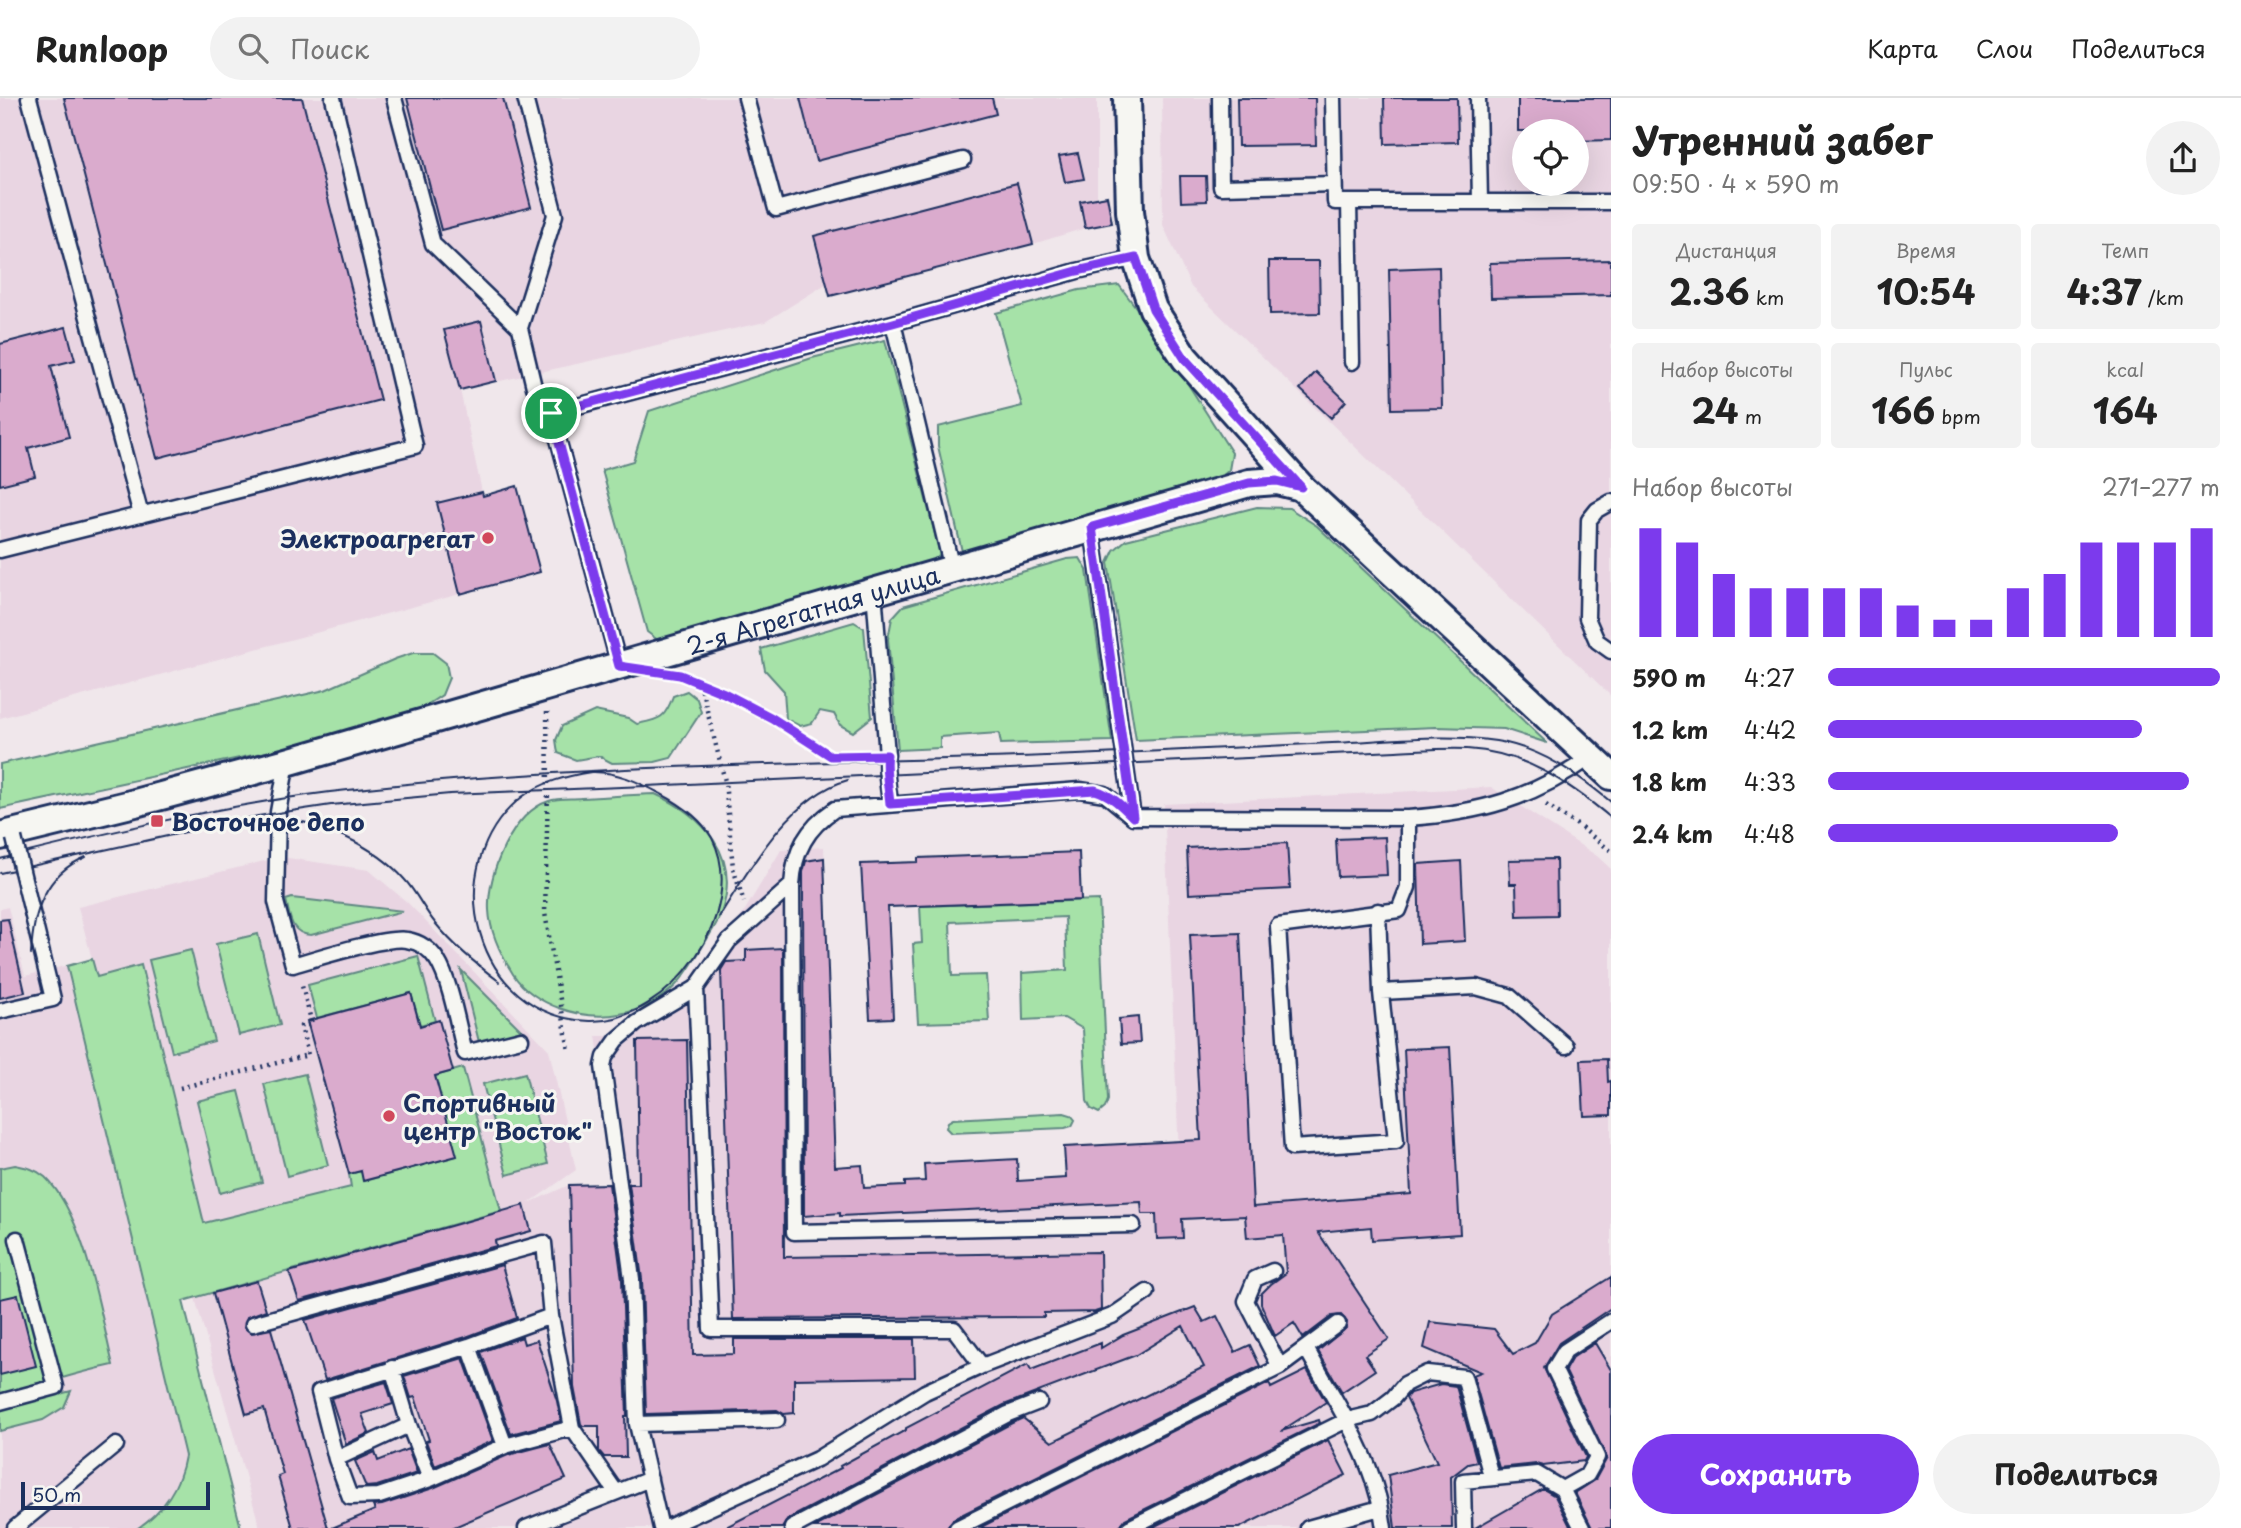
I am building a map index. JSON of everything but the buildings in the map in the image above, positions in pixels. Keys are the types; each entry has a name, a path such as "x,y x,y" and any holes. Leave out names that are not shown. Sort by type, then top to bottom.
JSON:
{"street":[{"path":"1127,98 1130,211 1136,258 1153,309 1185,359 1301,487 1611,776"},
{"name":"2-я Агрегатная улица","path":"9,835 287,762 1249,483 1277,481 1301,487"}],"lane":[{"path":"29,98 141,515"},
{"path":"0,551 415,446 333,98"},
{"path":"394,98 433,244 520,328"},
{"path":"525,98 555,215 520,328 534,387 551,413 619,666"},
{"path":"746,98 776,209 963,160"},
{"path":"1220,98 1221,187 1334,184"},
{"path":"1333,98 1335,202 1611,202"},
{"path":"1478,98 1480,201"},
{"path":"1349,202 1352,362"},
{"path":"551,413 893,323 1077,271 1136,258"},
{"path":"893,323 952,569"},
{"path":"1611,502 1597,510 1589,520 1587,618 1597,641 1611,651"},
{"path":"1092,527 1133,817"},
{"path":"874,591 890,804"},
{"path":"1133,1225 794,1232 792,886 798,850 817,822 835,809 1095,790 1118,802 1133,817 1408,818 1480,810 1526,795 1559,779 1591,757"},
{"path":"287,762 278,812 276,902 293,965 386,941 406,939 425,946 438,961 465,1053 522,1039"},
{"path":"1378,911 1381,992 1396,1141 1292,1148 1278,926 1378,911 1399,910 1408,887 1408,818"},
{"path":"0,1011 53,999 22,871 9,835"},
{"path":"792,886 751,919 720,952 696,988 626,1031 610,1049 603,1066 632,1279 637,1424 664,1528 817,1459 925,1392 982,1366 1112,1316 1147,1292"},
{"path":"1381,992 1476,987 1509,996 1566,1046"},
{"path":"696,988 711,1329 954,1329 982,1366"},
{"path":"0,1402 56,1387 17,1239"},
{"path":"253,1324 544,1243 551,1317 572,1428 615,1492"},
{"path":"1273,1271 1255,1279 1246,1301 1280,1367"},
{"path":"551,1317 469,1346 319,1392 336,1459 350,1497 379,1496 430,1479 505,1446 572,1428"},
{"path":"1562,1489 1587,1475 1597,1457 1554,1368 1565,1351 1611,1322"},
{"path":"957,1528 1280,1367 1338,1324"},
{"path":"469,1346 505,1446"},
{"path":"1306,1348 1347,1420 1366,1461 1384,1528"},
{"path":"392,1368 409,1425 430,1479"},
{"path":"1129,1528 1347,1420 1372,1414 1393,1398 1405,1384 1427,1373 1464,1377 1491,1476"},
{"path":"792,1528 1008,1414 1040,1402"},
{"path":"637,1424 777,1420"},
{"path":"336,1459 409,1425"},
{"path":"15,1528 116,1444"},
{"path":"1464,1528 1463,1480 1537,1474 1562,1489 1582,1528"},
{"path":"526,1528 650,1479"},
{"path":"1308,1528 1380,1508"}],"path":[{"path":"667,673 700,683 772,718 831,756 887,755"},
{"path":"700,683 725,781 733,868 751,919"},
{"path":"547,687 545,914 569,1051"},
{"path":"1526,795 1553,809 1611,851"},
{"path":"180,1088 309,1055 301,1027 312,1024 296,964"}],"shaded area":[{"name":"Электроагрегат","path":"0,98 1097,98 1097,197 1080,201 1085,228 1033,244 830,296 826,284 765,322 460,390 482,492 437,503 460,594 0,718"},
{"path":"1162,98 1611,98 1611,696 1191,287 1163,225"},
{"path":"1491,787 1597,856 1611,869 1611,1528 260,1528 195,1298 183,1302 241,1528 0,1528 0,909 8,907 25,976 92,959 78,907 281,857 369,870 408,903 549,1050 576,1170 529,1203 569,1185 618,1184 596,1036 613,1036 651,1026 697,990 781,850 824,847 836,1171 847,1166 862,1165 865,1188 905,1186 905,1182 925,1181 924,1163 1017,1159 1019,1181 1155,1174 1180,1179 1164,804"}],"green space":[{"path":"1119,285 1154,331 1232,453 1229,470 1216,482 963,556 938,446 938,427 1022,406 996,313 1079,290"},
{"path":"885,340 940,554 934,564 663,644 647,632 602,470 633,461 649,411 812,358"},
{"path":"1257,507 1289,508 1317,526 1547,743 1504,729 1436,727 1136,740 1108,563 1114,550 1126,540"},
{"path":"1080,558 1087,570 1112,741 1001,744 999,733 940,737 940,748 898,750 888,639 892,618 903,606 1067,559"},
{"path":"854,622 864,628 872,717 853,732 840,725 834,714 820,711 812,723 800,726 786,719 784,691 765,670 761,649"},
{"path":"413,653 433,653 446,663 449,678 442,695 422,708 328,739 0,809 0,764 325,690"},
{"path":"687,691 697,699 701,712 671,758 655,762 612,763 599,756 576,760 558,753 556,740 562,726 595,711 628,718 637,724 651,721 664,714 673,696"},
{"path":"655,794 689,814 703,826 722,856 726,874 726,893 721,913 692,964 664,996 636,1010 621,1014 574,1013 533,995 517,980 500,951 491,927 489,895 492,879 504,846 513,831 536,808 549,801"},
{"path":"292,898 403,911 311,935 299,931 292,923 286,900"},
{"path":"1099,900 1108,1100 1099,1113 1091,1109 1087,1101 1083,1029 1064,1018 1023,1020 1022,973 1067,970 1065,917 950,922 952,976 986,975 989,1021 918,1023 913,944 922,943 920,906"},
{"path":"258,934 280,1025 239,1035 216,944"},
{"path":"191,950 214,1041 172,1052 149,960"},
{"path":"418,956 435,1021 420,1025 411,993 317,1018 308,985"},
{"path":"92,959 97,977 141,965 204,1223 351,1187 349,1174 361,1171 364,1181 456,1156 435,1076 463,1068 501,1211 183,1301 241,1528 138,1528 163,1506 169,1497 179,1478 185,1456 67,966"},
{"path":"461,970 522,1031 479,1042"},
{"path":"525,1073 548,1164 507,1175 483,1084"},
{"path":"305,1074 328,1165 287,1176 264,1084"},
{"path":"239,1091 262,1182 220,1193 197,1101"},
{"path":"1064,1113 1075,1120 1072,1126 951,1133 946,1128 948,1122 953,1119"},
{"path":"15,1165 34,1170 45,1177 71,1215 89,1265 113,1365 0,1396 0,1168"},
{"path":"71,1391 64,1407 43,1420 0,1431 0,1410"}],"tram line":[{"path":"0,859 206,812 330,792 423,782 610,770 1077,755 1414,738 1476,739 1512,744 1543,756 1572,772 1611,802"},
{"path":"0,873 258,816 331,805 450,794 1440,749 1488,751 1527,763 1579,793 1611,818"},
{"path":"591,772 627,778 683,807 712,838 721,867 720,898 711,929 695,958 673,983 648,1004 619,1017 590,1021 550,1013 519,994 495,967 480,933 475,897 480,860 495,826 522,797 538,787 555,780 591,772"},
{"path":"719,917 773,836 808,801 848,780"},
{"path":"276,817 310,824 346,837 393,867 450,940 500,982"},
{"path":"31,954 38,910 44,896 60,874 86,857"}],"place":[{"name":"Электроагрегат","path":"488,538"},
{"name":"Восточное депо","path":"157,821"},
{"name":"Спортивный центр \"Восток\"","path":"389,1116"}],"route":[{"path":"1136,258 1153,309 1185,359 1301,487 1277,481 1249,483 1092,527 1133,817 1118,802 1095,790 890,804 885,762 887,755 831,756 772,718 724,693 680,675 619,666 551,413 893,323 1077,271 1136,258"}]}
